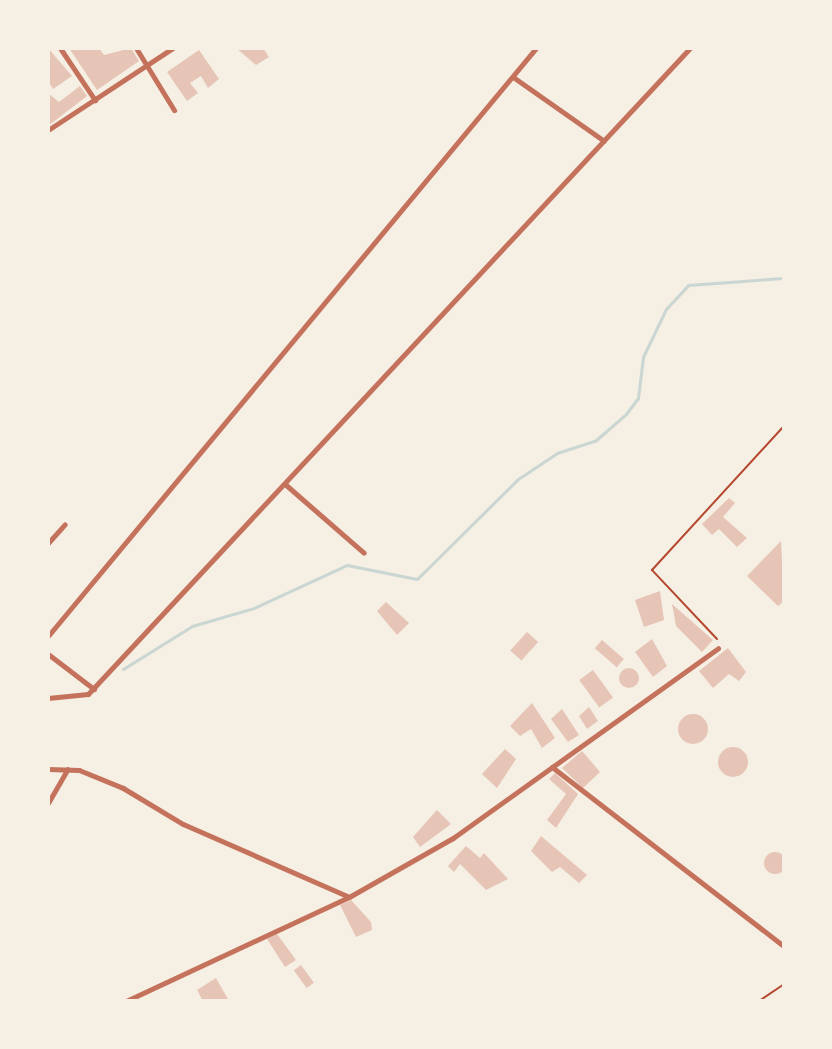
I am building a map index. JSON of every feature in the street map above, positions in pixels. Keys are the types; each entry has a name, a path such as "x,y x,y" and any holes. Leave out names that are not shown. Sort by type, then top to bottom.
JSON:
{"street":[{"path":"60,48 95,100"},
{"path":"136,48 174,110"},
{"path":"48,130 173,48"},
{"path":"48,636 536,48"},
{"path":"48,698 94,689 690,48"},
{"path":"513,77 604,141"},
{"path":"286,485 364,553"},
{"path":"48,543 65,524"},
{"path":"126,1001 349,897 453,838 718,648"},
{"path":"48,654 94,689"},
{"path":"552,767 784,946"},
{"path":"48,769 68,769 123,788 183,824 349,897"},
{"path":"48,803 68,769"}],"path":[{"path":"718,648 652,570 784,426"},
{"path":"759,1001 784,984"}],"building":[{"path":"48,48 72,76 53,89 48,81"},
{"path":"69,48 99,48 104,55 131,48 139,61 97,90"},
{"path":"236,48 263,48 269,57 256,65"},
{"path":"199,50 219,79 208,88 201,76 190,83 198,93 187,101 167,72"},
{"path":"80,86 87,96 48,126 48,93 59,102"},
{"path":"729,498 735,503 723,517 747,538 737,547 719,529 712,535 702,524"},
{"path":"781,541 784,601 778,606 747,576"},
{"path":"660,591 664,620 644,627 635,600"},
{"path":"386,602 409,623 397,635 377,611"},
{"path":"672,604 713,640 702,652 676,626"},
{"path":"527,632 538,642 521,661 510,651"},
{"path":"652,639 667,666 653,677 635,652"},
{"path":"602,640 624,659 617,667 595,648"},
{"path":"728,648 746,672 739,681 729,674 713,688 699,671"},
{"path":"625,668 633,668 639,678 633,688 625,688 619,682 619,674"},
{"path":"593,670 613,698 599,707 579,680"},
{"path":"532,703 555,738 542,748 531,729 520,736 510,726"},
{"path":"589,707 598,721 587,729 579,716"},
{"path":"562,709 579,735 568,742 551,719"},
{"path":"693,714 704,718 708,729 704,740 693,744 682,740 678,729 682,718"},
{"path":"733,747 744,751 748,762 744,773 733,777 722,773 718,762 722,751"},
{"path":"505,749 516,759 497,788 482,774"},
{"path":"582,751 600,772 583,788 562,768"},
{"path":"555,773 578,794 556,828 547,820 566,794 549,779"},
{"path":"437,810 451,824 420,847 413,837"},
{"path":"541,836 587,875 579,883 560,867 552,872 531,851"},
{"path":"466,846 480,858 484,853 508,879 486,890 460,864 454,872 448,866"},
{"path":"775,852 783,855 786,863 783,871 775,874 767,871 764,863 767,855"},
{"path":"351,900 371,922 372,930 356,937 340,905"},
{"path":"277,934 296,960 285,967 267,939"},
{"path":"301,965 314,983 307,988 294,970"},
{"path":"216,978 229,1001 203,1001 197,990"}],"waterway":[{"path":"123,669 192,626 254,608 347,565 417,579 518,479 557,453 595,441 626,414 638,398 643,357 666,309 688,285 784,278"}]}
